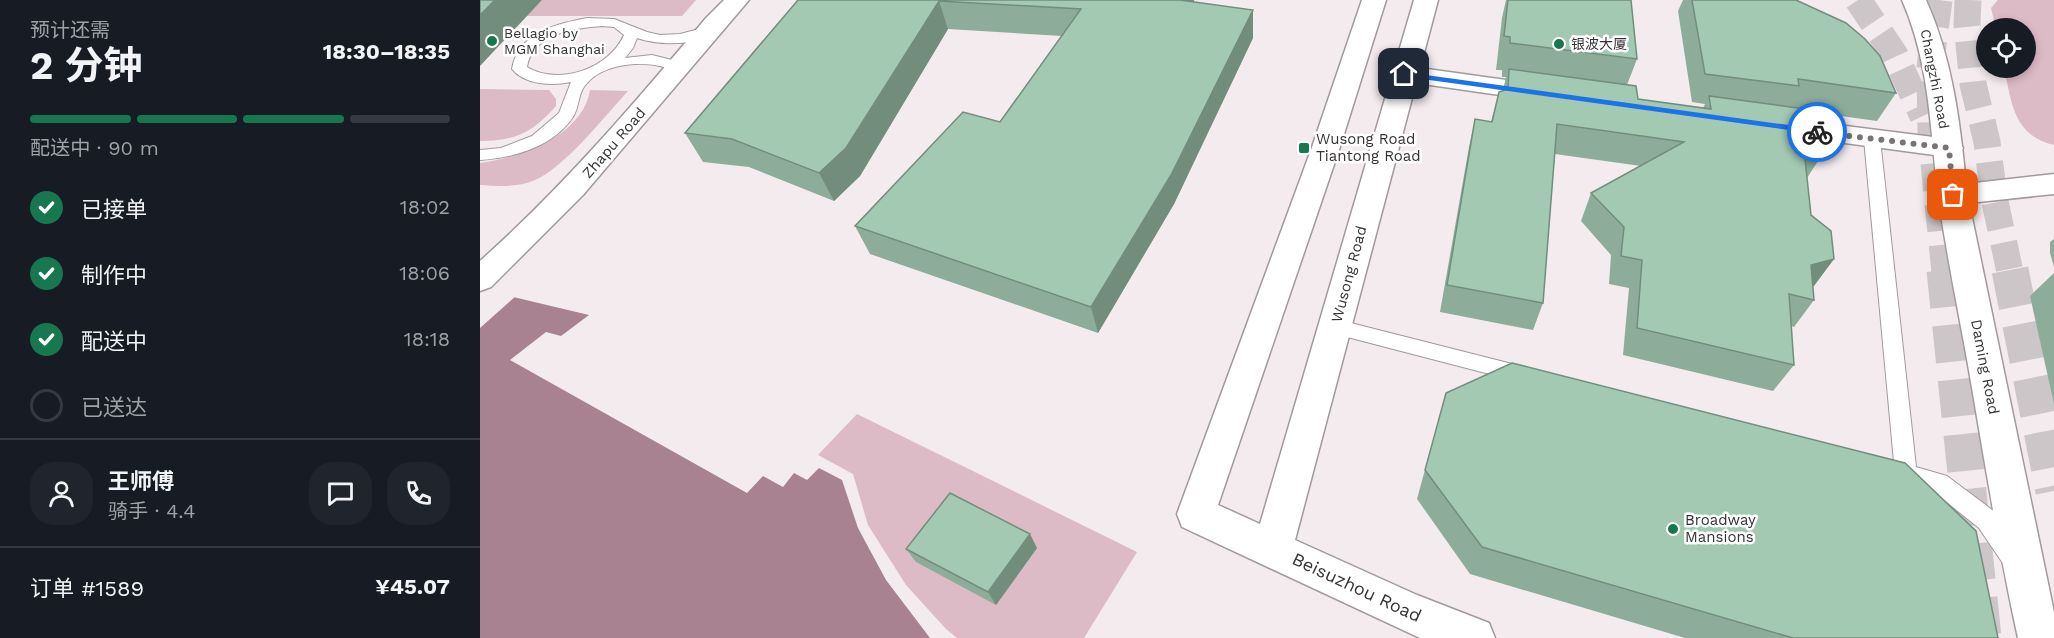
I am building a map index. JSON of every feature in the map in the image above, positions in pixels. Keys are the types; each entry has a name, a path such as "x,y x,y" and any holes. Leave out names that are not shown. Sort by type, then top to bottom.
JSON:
{"street":[{"name":"Zhapu Road","path":"481,279 527,237 588,174 707,32 737,0"},
{"name":"Beisuzhou Road","path":"1374,0 1335,119 1196,514 1409,613 1474,638"},
{"name":"Wusong Road","path":"1273,548 1426,0"},
{"name":"Changzhi Road","path":"1914,0 1934,55 1949,148 1953,195"},
{"path":"1404,74 1568,97"},
{"path":"1743,122 1949,148"},
{"path":"1953,195 2054,184"},
{"name":"Daming Road","path":"1953,195 2024,573 2039,638"}],"lane":[{"path":"570,104 561,86 526,75 519,69 519,60 523,51 555,30 583,22 600,21 615,23 646,37 673,39 692,37 707,32"},
{"path":"544,80 572,77 608,64 629,44 631,35 626,28"},
{"path":"608,64 652,59 671,64 674,74"},
{"path":"480,154 503,153 538,140 566,115 576,86 590,72"},
{"path":"1872,139 1906,474"},
{"path":"1335,327 1541,380"},
{"path":"1873,465 1939,483 1986,520 2024,573"}],"shaded area":[{"path":"542,0 696,0 682,16 526,16"},
{"path":"1998,0 2054,0 2054,145 2030,134 2022,125 2013,105 2006,78 2036,78 2036,18 1994,18 1991,8"},
{"path":"480,89 549,90 556,99 556,106 523,133 504,139 480,141"},
{"path":"590,90 628,91 584,140 559,165 546,174 521,184 480,185 480,163 513,156 547,142 575,120 585,106"},
{"path":"480,289 589,315 561,336 546,332 510,360 747,493 763,476 783,487 794,473 807,480 819,468 842,480 858,528 886,580 930,638 480,638"},
{"path":"857,414 1137,552 1084,638 957,638 946,629 906,585 868,525 853,474 818,455"}],"pier":[{"path":"480,286 517,295 480,328"}],"building":[{"path":"480,0 495,0 480,15"},
{"path":"798,0 1180,0 1253,10 1171,175 1091,307 855,226 963,112 1000,122 1081,9 939,1 846,148 819,173 732,139 685,133"},
{"path":"1508,0 1631,0 1637,59 1510,43 1510,37 1504,36"},
{"path":"1692,0 1796,0 1846,23 1865,39 1880,56 1896,93 1798,79 1799,86 1705,74"},
{"path":"1509,69 1636,86 1638,99 1711,109 1709,96 1805,109 1818,161 1805,159 1811,215 1831,231 1834,259 1811,265 1814,300 1789,294 1794,365 1637,328 1642,260 1621,256 1624,227 1591,193 1684,142 1557,124 1543,303 1447,285 1475,119 1492,122 1499,92 1508,89"},
{"name":"Broadway Mansions","path":"1512,363 1905,463 1976,531 1998,638 1793,638 1482,547 1425,470 1446,393"},
{"path":"950,493 1030,534 988,592 906,549"}],"tunnel":[{"path":"1858,0 1895,55 1923,116"},
{"path":"1939,0 1930,67 1931,134 1945,272"},
{"path":"1968,0 1967,24 1973,84 1987,142 1994,197 2010,272"},
{"path":"1945,270 1983,638"},
{"path":"2010,270 2054,491"}],"way so far":[{"path":"1817,132 1949,148 1953,195"}],"place":[{"name":"Bellagio by MGM Shanghai","path":"492,41"},
{"name":"银波大厦","path":"1559,44"},
{"name":"Wusong Road Tiantong Road","path":"1304,148"},
{"name":"Broadway Mansions","path":"1673,529"}],"route":[{"path":"1404,74 1817,132"}]}
